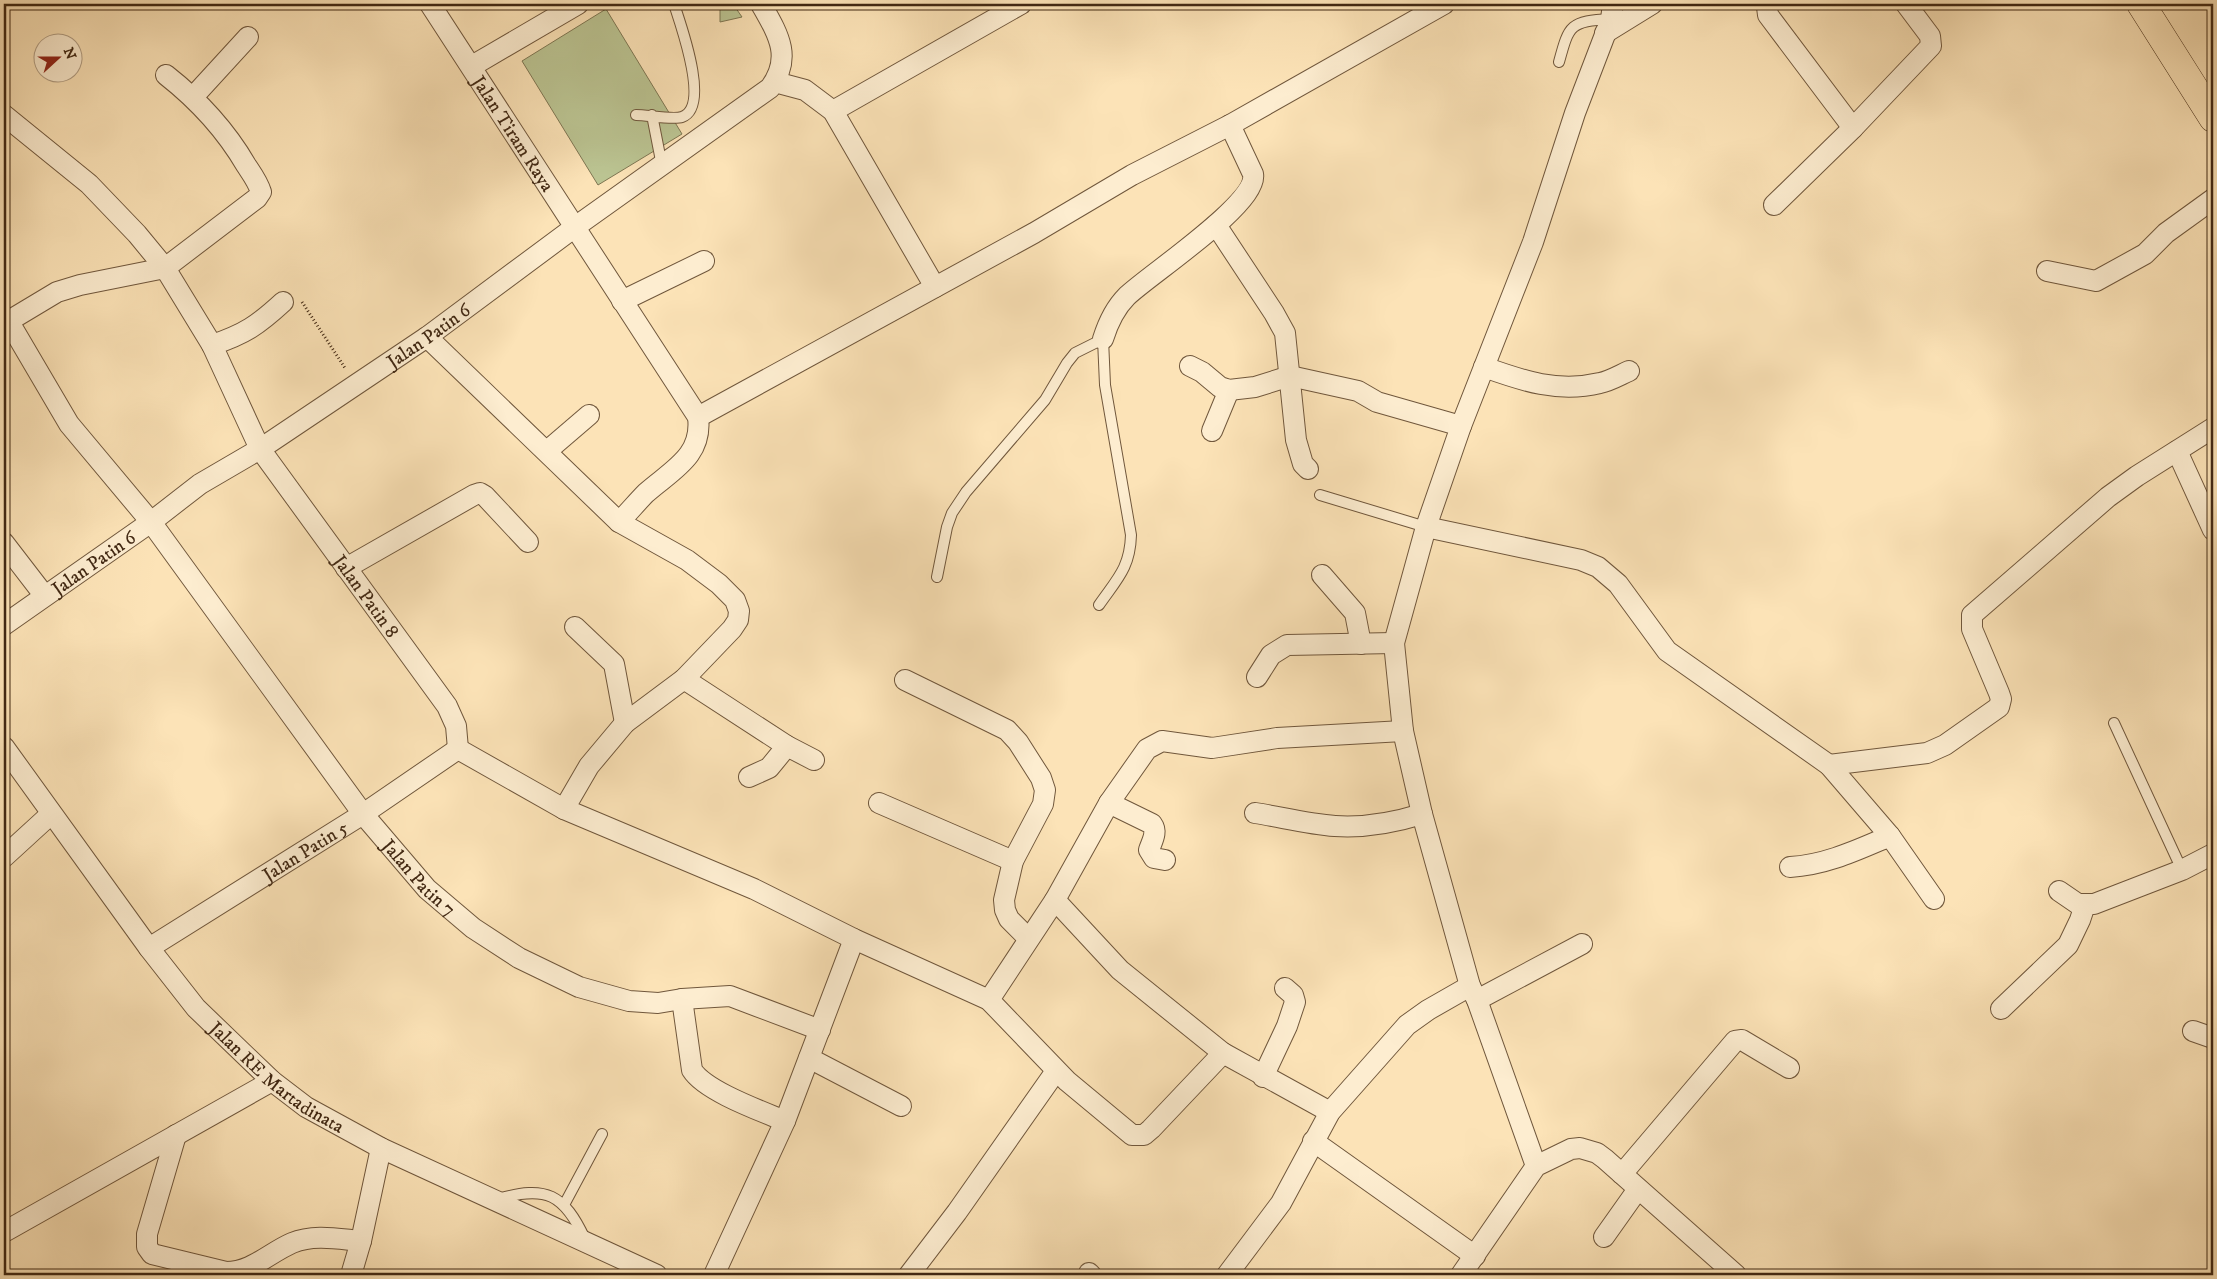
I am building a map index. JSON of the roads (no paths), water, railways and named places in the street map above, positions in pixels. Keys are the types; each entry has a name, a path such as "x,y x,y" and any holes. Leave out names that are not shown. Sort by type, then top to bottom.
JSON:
{"highway":[{"path":"2141,4 2212,114"}],"street":[{"path":"430,4 472,66"},
{"name":"Jalan Tiram Raya","path":"578,4 472,66 698,417"},
{"path":"761,4 777,32 782,50 805,90"},
{"path":"833,110 1020,4"},
{"path":"619,522 645,494 679,467 692,450 698,437 698,417 1034,234 1132,175 1230,125 1444,4"},
{"path":"1536,1166 1474,993 1422,814 1403,731 1394,643 1426,527 1461,426 1533,242 1575,112 1610,19 1652,4"},
{"path":"1770,4 1767,7 1768,15 1853,128"},
{"path":"1774,205 1853,128 1931,46 1930,36 1906,4"},
{"path":"193,96 248,38"},
{"path":"782,50 782,66 775,82 805,90 833,110 935,287"},
{"path":"164,268 257,198 261,192 240,155 212,116 193,96 166,75"},
{"name":"Jalan Patin 6","path":"4,625 151,522 200,484 260,449 427,337 575,227 754,101 775,82"},
{"name":"Jalan Patin 8","path":"4,115 89,184 137,234 164,268 212,346 260,449 447,706 456,726 458,748"},
{"path":"1103,339 1108,322 1126,297 1216,225 1247,194 1254,179 1230,125"},
{"path":"2047,271 2096,281 2146,254 2166,234 2213,199"},
{"path":"1216,225 1274,313 1284,333 1296,440 1303,464 1308,470"},
{"path":"622,301 704,260"},
{"name":"Jalan Patin 7","path":"164,268 80,285 57,292 12,319 10,323 69,424 151,522 364,814 427,889 473,928 519,958 580,987 629,1001 658,1004 682,999 730,996 820,1030"},
{"path":"212,346 243,334 258,325 283,302"},
{"path":"427,337 619,522 687,560 719,584 735,600 739,611 738,620 684,678 625,723 589,766 564,809"},
{"path":"1190,366 1202,372 1220,387 1229,390 1255,386 1290,376 1358,391 1377,402 1461,426"},
{"path":"1484,367 1527,383 1568,387 1602,383 1629,371"},
{"path":"1212,431 1229,390"},
{"path":"546,451 589,415"},
{"path":"1829,765 1927,753 1945,745 1999,707 2001,699 1972,629 1972,615 2108,497 2213,428"},
{"path":"2177,451 2213,530"},
{"path":"346,568 480,493 528,542"},
{"path":"1426,527 1581,560 1598,567 1618,584 1667,651 1829,765 1890,836 1934,899"},
{"path":"4,543 44,596"},
{"path":"1322,575 1355,613 1361,644"},
{"path":"574,627 614,664 625,723"},
{"path":"1257,677 1271,655 1287,645 1298,643 1394,643"},
{"path":"684,678 787,746 814,760"},
{"path":"905,680 1007,730 1018,742 1041,778 1045,790 1043,804 1013,861 1004,900 1005,910 1009,919 1028,938"},
{"path":"989,1000 1028,938 1055,900 1108,803 1147,749 1162,742 1212,748 1277,738 1403,731"},
{"path":"748,777 769,768 787,746"},
{"name":"Jalan RE Martadinata","path":"4,747 149,948 196,1008 272,1081 306,1107 381,1148 656,1275"},
{"path":"458,748 564,809 754,889 854,939 989,1000 1056,1071 1132,1135 1139,1136 1151,1129 1223,1053"},
{"name":"Jalan Patin 5","path":"149,948 364,814 458,748"},
{"path":"880,803 1013,861"},
{"path":"1108,803 1152,824 1155,833 1149,850 1154,858 1165,860"},
{"path":"1255,813 1334,826 1369,826 1400,821 1422,814"},
{"path":"4,857 51,814"},
{"path":"1790,867 1810,866 1831,860 1890,836"},
{"path":"2059,891 2078,904 2085,905 2139,888 2182,870 2213,854"},
{"path":"1055,900 1120,970 1223,1053 1263,1077 1330,1112"},
{"path":"2001,1009 2068,945 2085,905"},
{"path":"714,1275 785,1121 854,939"},
{"path":"1227,1275 1281,1203 1330,1112 1407,1025 1428,1010 1474,993 1582,944"},
{"path":"1263,1077 1296,1002 1293,995 1285,988"},
{"path":"682,999 692,1070 700,1081 730,1097 785,1121"},
{"path":"2193,1031 2213,1038"},
{"path":"1622,1174 1735,1041 1742,1040 1788,1068"},
{"path":"809,1058 901,1106"},
{"path":"909,1275 957,1212 1056,1071"},
{"path":"4,1232 272,1081"},
{"path":"176,1136 148,1234 147,1247 152,1254 226,1272 238,1272 293,1243 308,1239 320,1237 361,1241"},
{"path":"1313,1141 1474,1256"},
{"path":"351,1275 361,1241 381,1148"},
{"path":"1461,1275 1536,1166 1571,1150 1580,1148 1597,1153 1736,1275"},
{"path":"1604,1237 1638,1189"}],"lane":[{"path":"636,115 681,117 689,113 692,105 692,63 674,4"},
{"path":"1559,62 1567,34 1572,27 1583,22 1610,19"},
{"path":"652,115 662,166"},
{"path":"937,577 952,512 966,492 1044,400 1075,353 1103,339 1105,385 1132,535 1127,563 1099,605"},
{"path":"1320,495 1426,527"},
{"path":"2114,723 2182,870"},
{"path":"564,1205 602,1134"},
{"path":"495,1200 523,1192 538,1192 564,1205 574,1216 586,1243"}]}
